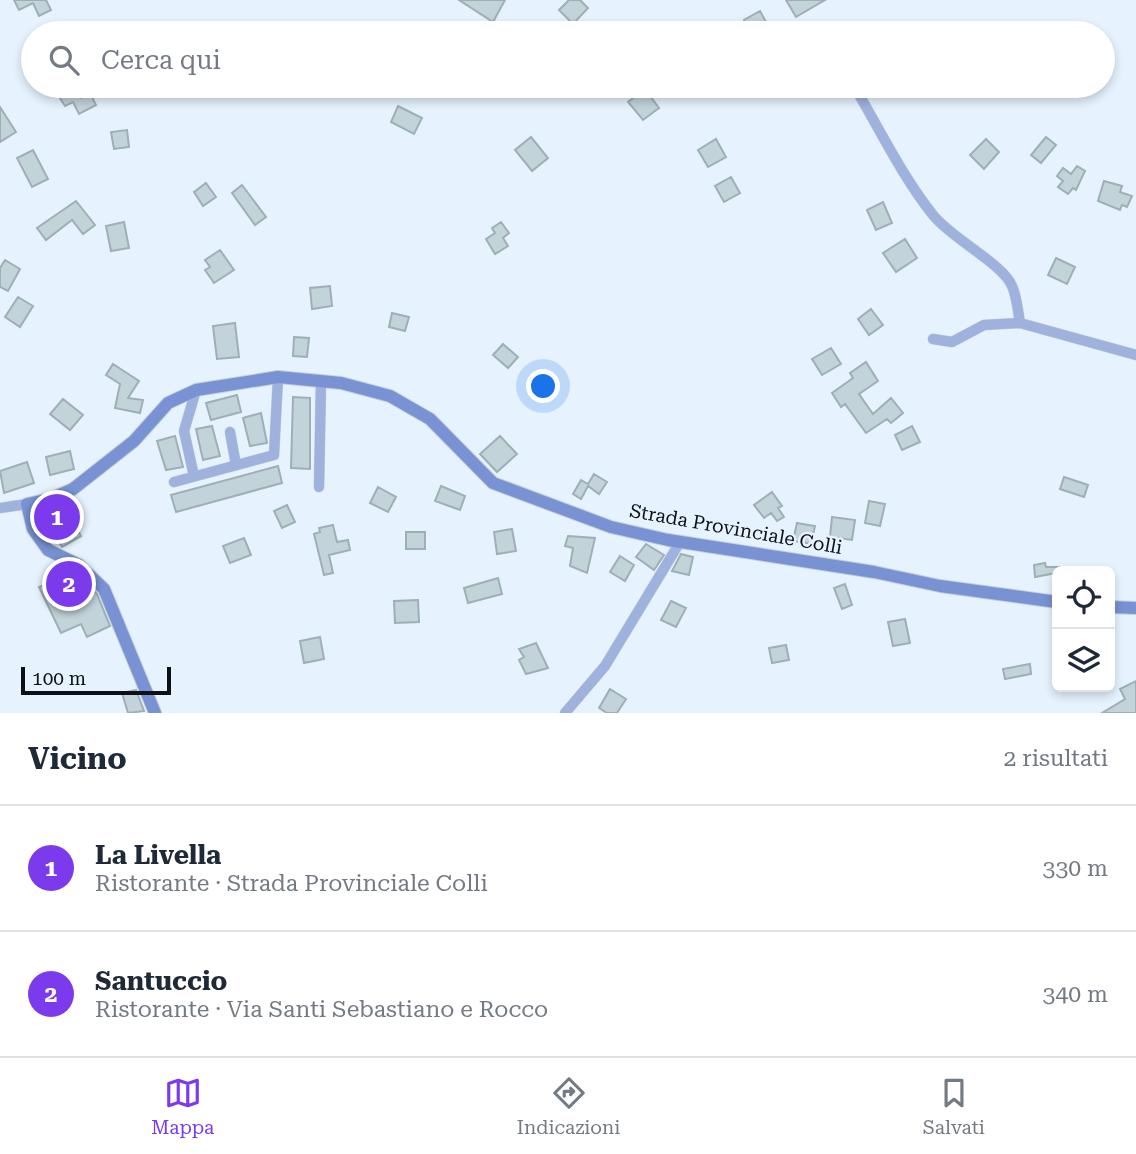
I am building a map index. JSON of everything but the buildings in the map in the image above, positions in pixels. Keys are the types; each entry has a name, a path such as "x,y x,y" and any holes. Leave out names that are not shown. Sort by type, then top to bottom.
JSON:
{"street":[{"path":"861,98 914,189 933,215 948,233 1003,272 1012,285 1020,323"},
{"path":"933,338 952,342 984,325 1020,323 1136,355"},
{"path":"174,482 274,455 278,377"},
{"name":"Strada Provinciale Colli","path":"27,504 50,499 73,489 134,441 167,404 196,390 278,377 321,381 390,396 430,419 493,483 508,491 611,527 680,542 874,572 940,586 1052,601"},
{"path":"319,487 321,381"},
{"path":"194,476 184,431 196,390"},
{"path":"230,432 236,465"},
{"path":"0,508 27,504 33,529 48,550 79,565 104,589 155,713"},
{"path":"565,713 605,666 680,542"},
{"path":"1115,607 1136,608"}],"place":[{"name":"La Livella","path":"57,517"},
{"name":"Santuccio","path":"69,584"}]}
